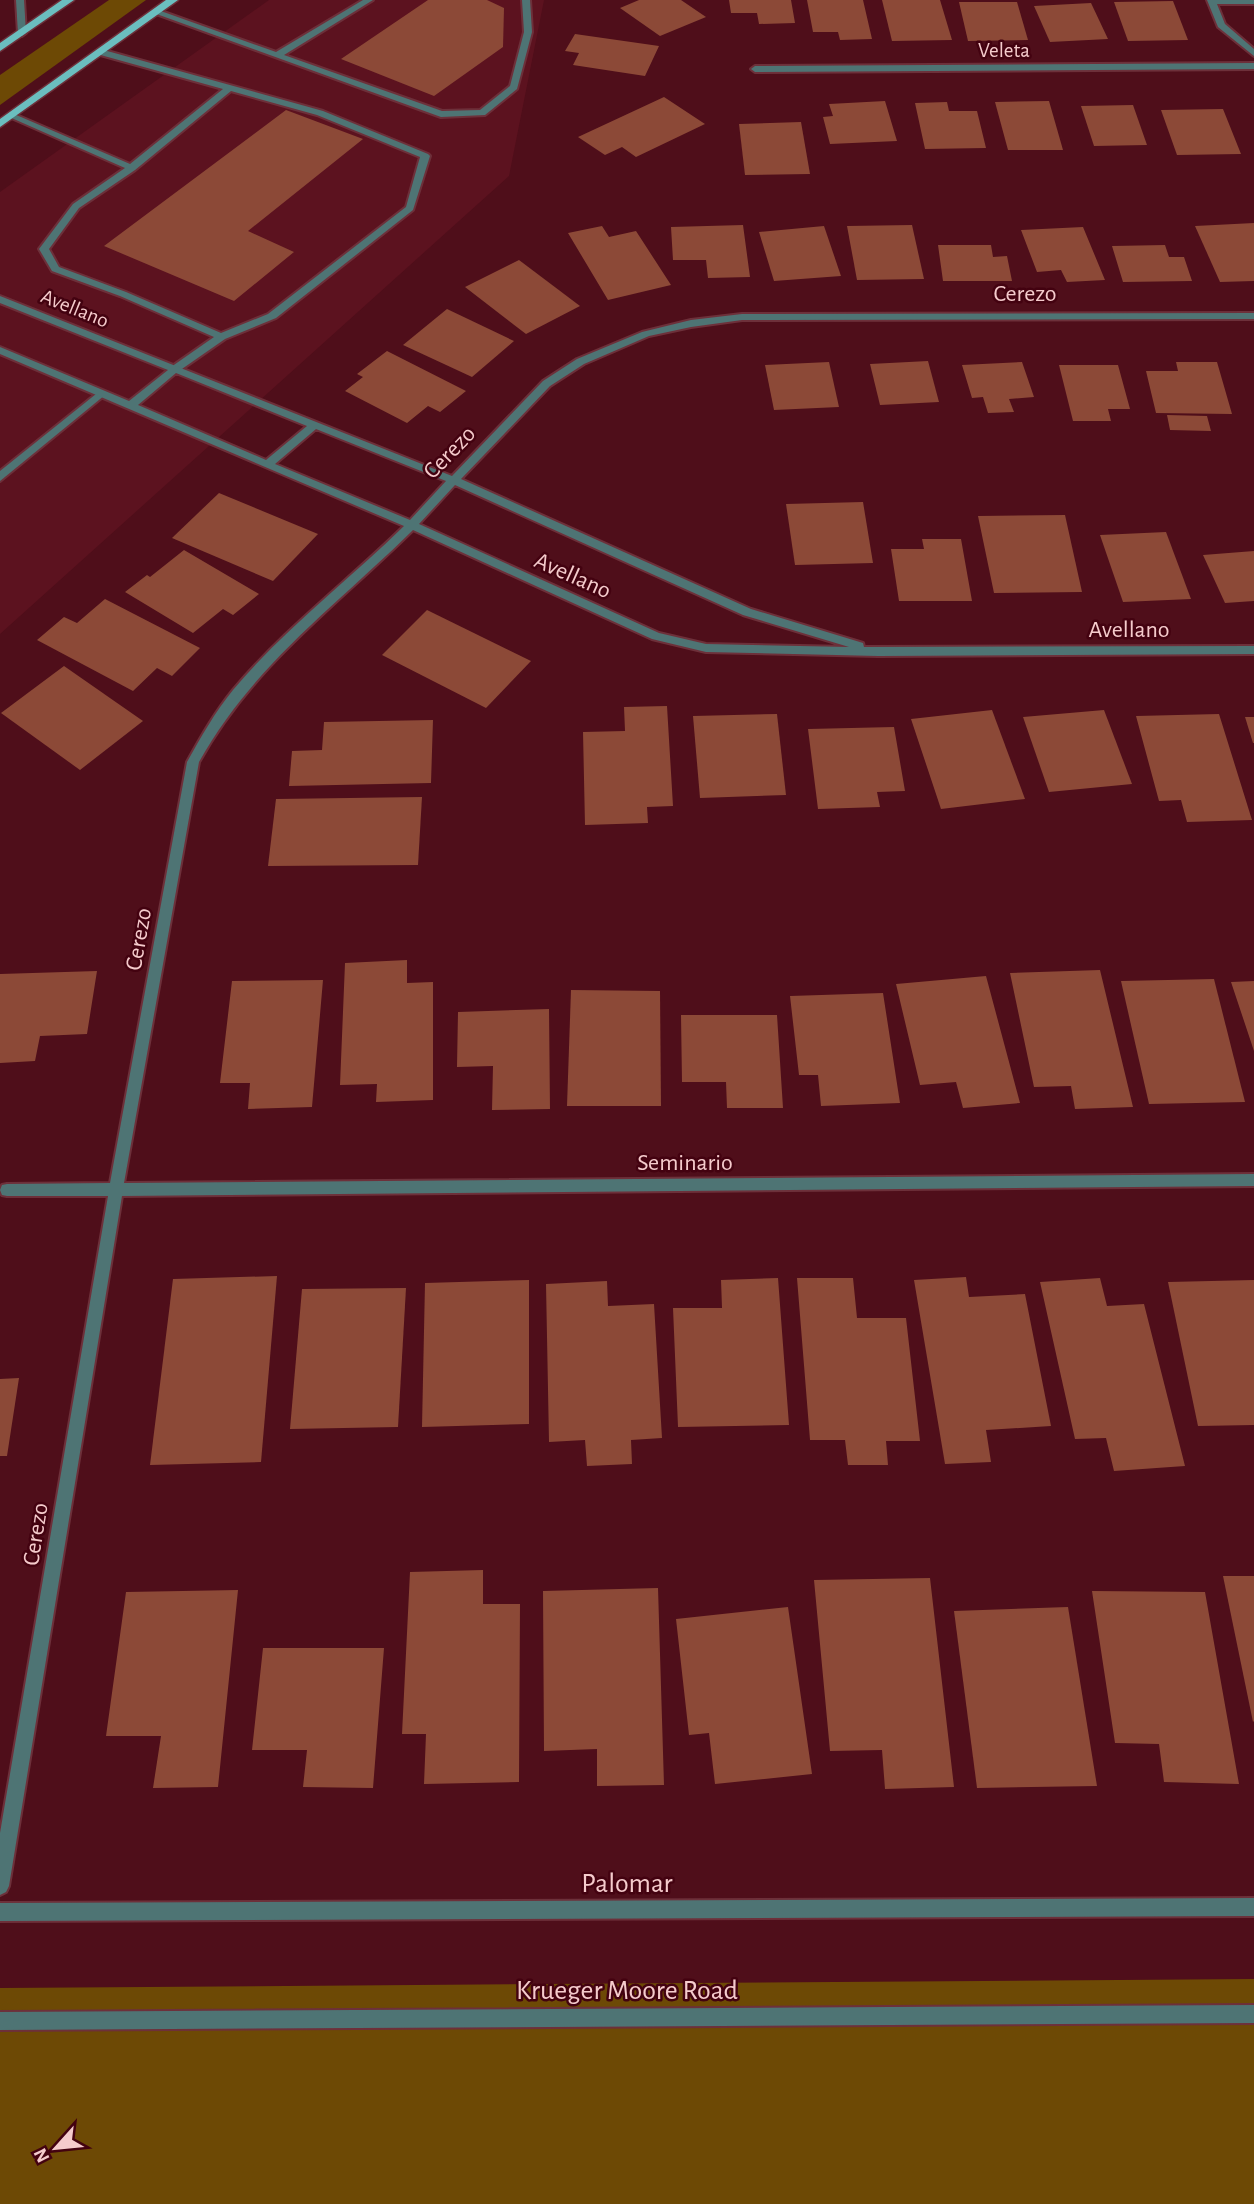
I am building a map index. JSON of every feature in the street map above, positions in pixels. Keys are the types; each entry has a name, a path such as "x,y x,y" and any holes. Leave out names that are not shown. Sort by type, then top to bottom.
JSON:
{"main road":[{"path":"0,48 69,0"},
{"path":"0,124 173,0"}],"street":[{"path":"20,0 22,33"},
{"path":"279,54 369,0"},
{"path":"155,12 441,114 482,113 514,88 528,32 526,0"},
{"path":"1254,1 1211,1 1221,25 1254,53"},
{"path":"100,52 320,113 425,156 410,208 272,316 222,337 175,369 130,406"},
{"name":"Veleta","path":"755,69 1254,66"},
{"path":"222,337 123,294 55,269 44,249 76,206 132,168 229,88"},
{"path":"11,116 132,168"},
{"name":"Avellano","path":"0,299 453,480 747,612 877,652"},
{"name":"Cerezo","path":"0,1886 116,1189 192,762 225,706 258,670 412,525 555,377 624,340 685,323 742,317 1254,316"},
{"name":"Avellano","path":"0,350 412,525 656,636 706,648 877,652 1254,650"},
{"path":"0,477 101,393"},
{"path":"267,465 314,425"},
{"name":"Seminario","path":"116,1189 1254,1180"},
{"path":"7,1190 116,1189"},
{"name":"Palomar","path":"0,1912 1254,1907"},
{"name":"Krueger Moore Road","path":"0,2021 1254,2014"}],"shaded area":[{"path":"109,0 146,0 0,105 0,75"},
{"path":"269,0 544,0 509,176 0,634 0,192"},
{"path":"1254,1979 1254,2204 0,2204 0,1988"}],"building":[{"path":"428,0 487,0 504,8 503,47 434,96 341,59"},
{"path":"639,0 681,0 706,17 660,36 620,8"},
{"path":"729,0 791,0 795,23 759,24 757,13 731,13"},
{"path":"807,0 863,0 872,39 840,40 838,32 813,32"},
{"path":"882,0 940,0 952,40 892,41"},
{"path":"1173,1 1188,40 1128,41 1114,2"},
{"path":"959,2 1017,2 1028,40 968,41"},
{"path":"1091,3 1108,39 1050,42 1034,6"},
{"path":"575,34 659,46 645,76 573,65 579,53 565,51"},
{"path":"664,97 705,124 636,157 622,147 605,155 578,137"},
{"path":"885,101 897,141 830,144 823,117 833,116 829,104"},
{"path":"1049,101 1063,150 1008,150 995,102"},
{"path":"947,102 949,111 977,111 986,148 925,149 915,103"},
{"path":"1133,105 1147,145 1094,146 1081,106"},
{"path":"1223,109 1241,154 1177,155 1161,110"},
{"path":"286,110 363,139 248,231 294,252 234,301 104,246"},
{"path":"801,122 810,174 745,175 739,124"},
{"path":"1254,223 1254,281 1220,282 1195,226"},
{"path":"743,225 750,277 708,278 706,260 673,260 671,227"},
{"path":"912,225 924,279 857,280 847,226"},
{"path":"602,226 609,237 636,231 671,285 608,300 568,233"},
{"path":"824,226 841,276 774,281 759,232"},
{"path":"1083,227 1105,280 1067,282 1061,270 1037,272 1021,230"},
{"path":"938,245 991,245 993,257 1007,256 1012,281 943,281"},
{"path":"1165,245 1169,257 1184,257 1192,281 1123,282 1112,246"},
{"path":"519,260 580,306 526,334 465,287"},
{"path":"447,309 514,341 472,377 403,345"},
{"path":"387,351 466,391 440,412 428,406 407,423 345,391 363,377 357,374"},
{"path":"928,361 939,402 880,405 870,364"},
{"path":"829,362 839,407 774,410 765,365"},
{"path":"1022,362 1034,397 1009,399 1014,412 988,413 983,397 972,398 962,365"},
{"path":"1176,362 1217,362 1232,414 1156,413 1146,371 1178,371"},
{"path":"1059,365 1118,365 1130,409 1108,409 1111,421 1073,421"},
{"path":"1167,415 1207,416 1211,431 1170,430"},
{"path":"219,493 318,534 273,581 172,538"},
{"path":"863,502 873,563 795,565 786,504"},
{"path":"1065,515 1082,592 994,593 978,516"},
{"path":"1166,532 1191,599 1123,602 1100,535"},
{"path":"922,539 961,539 972,601 899,601 891,549 924,549"},
{"path":"184,550 259,594 233,615 223,609 193,633 125,592 147,575 150,577"},
{"path":"1254,551 1254,601 1225,603 1203,555"},
{"path":"105,599 200,648 172,676 157,668 133,691 37,640 64,617 77,623"},
{"path":"427,610 531,661 486,708 382,655"},
{"path":"64,666 143,721 80,770 1,713"},
{"path":"667,706 673,806 647,807 648,823 585,825 583,732 625,731 624,707"},
{"path":"992,710 1025,799 941,809 911,719"},
{"path":"1104,710 1132,784 1049,792 1023,717"},
{"path":"777,714 786,795 700,798 693,716"},
{"path":"1219,714 1252,820 1187,822 1181,800 1159,801 1136,716"},
{"path":"1245,717 1254,717 1254,743 1253,743"},
{"path":"433,720 431,783 289,786 292,751 322,750 324,722"},
{"path":"894,727 905,791 877,792 880,807 818,809 808,729"},
{"path":"422,797 418,865 268,866 276,799"},
{"path":"407,960 407,983 433,982 433,1100 376,1102 377,1084 340,1085 345,963"},
{"path":"1100,970 1133,1107 1075,1109 1071,1086 1034,1087 1010,973"},
{"path":"97,971 87,1034 40,1036 35,1061 0,1063 0,974"},
{"path":"986,976 1020,1103 963,1108 956,1082 920,1085 896,984"},
{"path":"1214,979 1245,1102 1149,1104 1121,981"},
{"path":"323,980 312,1107 248,1109 250,1083 220,1083 232,981"},
{"path":"1254,981 1254,1051 1231,982"},
{"path":"571,990 660,991 661,1106 567,1106"},
{"path":"883,993 900,1103 821,1106 818,1075 799,1075 790,996"},
{"path":"549,1009 550,1109 492,1110 493,1066 457,1067 458,1012"},
{"path":"681,1015 777,1015 783,1108 727,1108 726,1082 682,1082"},
{"path":"277,1276 261,1462 150,1465 173,1279"},
{"path":"966,1277 969,1297 1025,1294 1051,1426 986,1430 991,1462 945,1464 914,1280"},
{"path":"778,1278 789,1425 678,1427 673,1308 722,1308 721,1280"},
{"path":"797,1278 853,1278 857,1318 906,1318 920,1441 886,1441 888,1465 848,1465 845,1440 810,1440"},
{"path":"1100,1278 1107,1306 1144,1304 1185,1466 1114,1471 1106,1438 1075,1439 1040,1282"},
{"path":"529,1280 529,1424 422,1427 425,1283"},
{"path":"1254,1280 1254,1425 1198,1426 1168,1282"},
{"path":"607,1281 608,1306 654,1304 662,1438 631,1440 632,1464 587,1466 585,1440 549,1442 546,1284"},
{"path":"406,1288 398,1427 290,1429 302,1289"},
{"path":"19,1378 7,1456 0,1456 0,1379"},
{"path":"483,1570 483,1604 520,1604 519,1782 424,1784 426,1734 402,1734 410,1572"},
{"path":"1223,1576 1254,1576 1253,1722"},
{"path":"930,1578 954,1787 885,1789 882,1750 830,1751 814,1580"},
{"path":"658,1588 664,1785 597,1786 597,1749 544,1751 543,1591"},
{"path":"238,1590 218,1787 153,1788 161,1736 106,1736 126,1592"},
{"path":"1092,1591 1205,1592 1239,1784 1164,1782 1159,1744 1115,1743"},
{"path":"788,1607 812,1774 715,1784 709,1733 689,1735 676,1619"},
{"path":"1068,1607 1097,1786 977,1788 954,1611"},
{"path":"263,1648 384,1648 373,1788 303,1787 307,1750 252,1750"}]}
